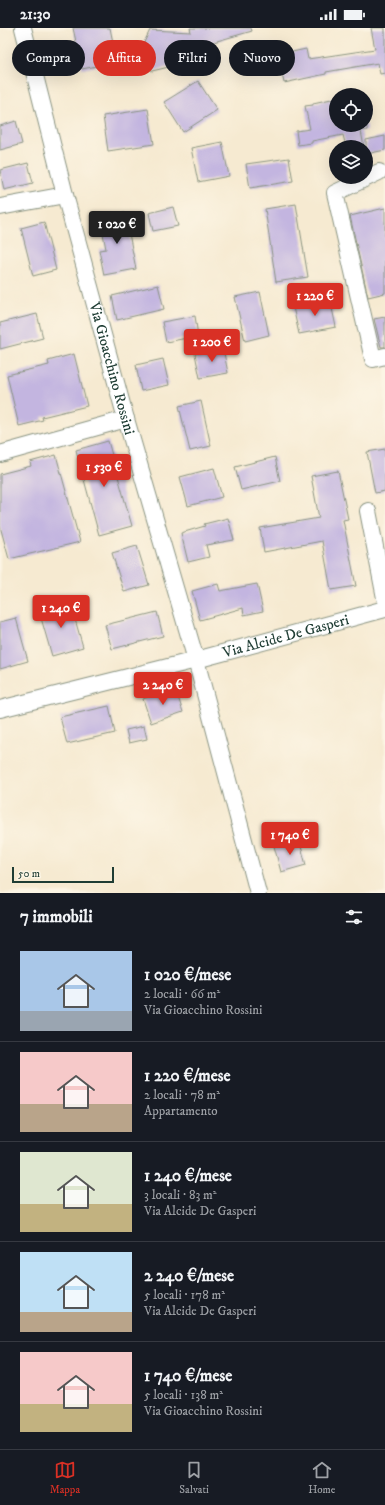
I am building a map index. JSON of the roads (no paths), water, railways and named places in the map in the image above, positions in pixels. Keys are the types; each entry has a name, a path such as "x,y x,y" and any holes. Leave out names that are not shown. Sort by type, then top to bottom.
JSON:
{"street":[{"name":"Via Gioacchino Rossini","path":"23,28 65,195 126,419 196,660 258,893"},
{"path":"379,172 335,193 373,359 385,356"},
{"path":"0,207 65,195"},
{"path":"0,454 126,419"},
{"path":"368,511 385,598"},
{"name":"Via Alcide De Gasperi","path":"0,708 196,660 385,609"}]}
